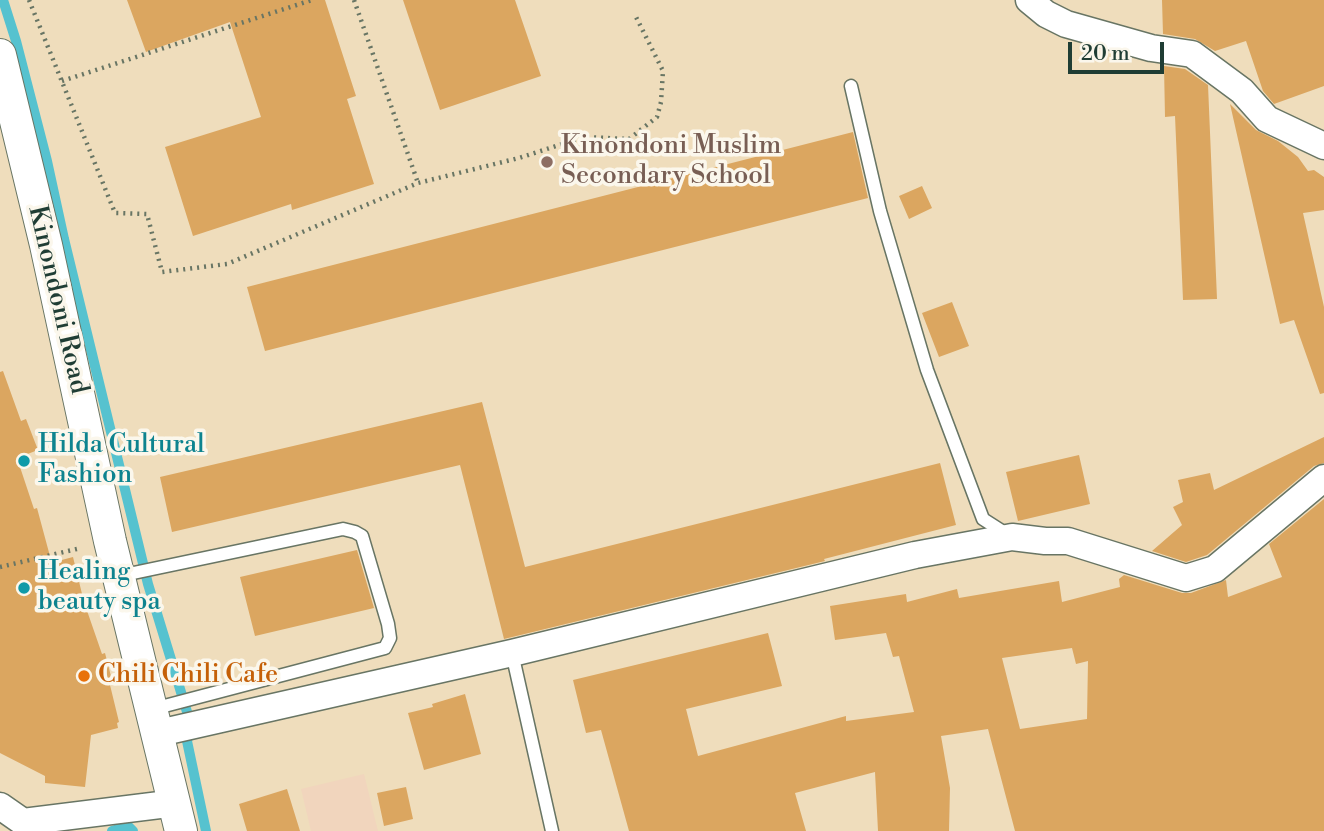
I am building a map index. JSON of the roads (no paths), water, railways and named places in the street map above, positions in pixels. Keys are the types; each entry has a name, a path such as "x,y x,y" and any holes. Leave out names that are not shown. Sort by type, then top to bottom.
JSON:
{"street":[{"path":"1029,0 1046,14 1066,24 1151,48 1192,54 1242,91 1267,119 1324,146"},
{"name":"Kinondoni Road","path":"0,55 46,245 110,541 179,817"},
{"path":"156,721 512,653 915,555 1012,537 1068,541 1186,578 1215,569 1324,478"},
{"path":"0,806 20,827 179,817"}],"lane":[{"path":"851,86 880,211 927,370 983,519 1012,537"},
{"path":"119,577 343,529 362,536 388,624 390,638 385,648 156,721"},
{"path":"512,653 552,831"}],"waterway":[{"path":"3,0 47,161 148,584 191,725 187,741 206,831"},
{"path":"112,831 128,826 133,831"}],"place":[{"name":"Kinondoni Muslim Secondary School","path":"547,162"},
{"name":"Hilda Cultural Fashion","path":"24,461"},
{"name":"Healing beauty spa","path":"24,588"},
{"name":"Chili Chili Cafe","path":"84,676"}]}
